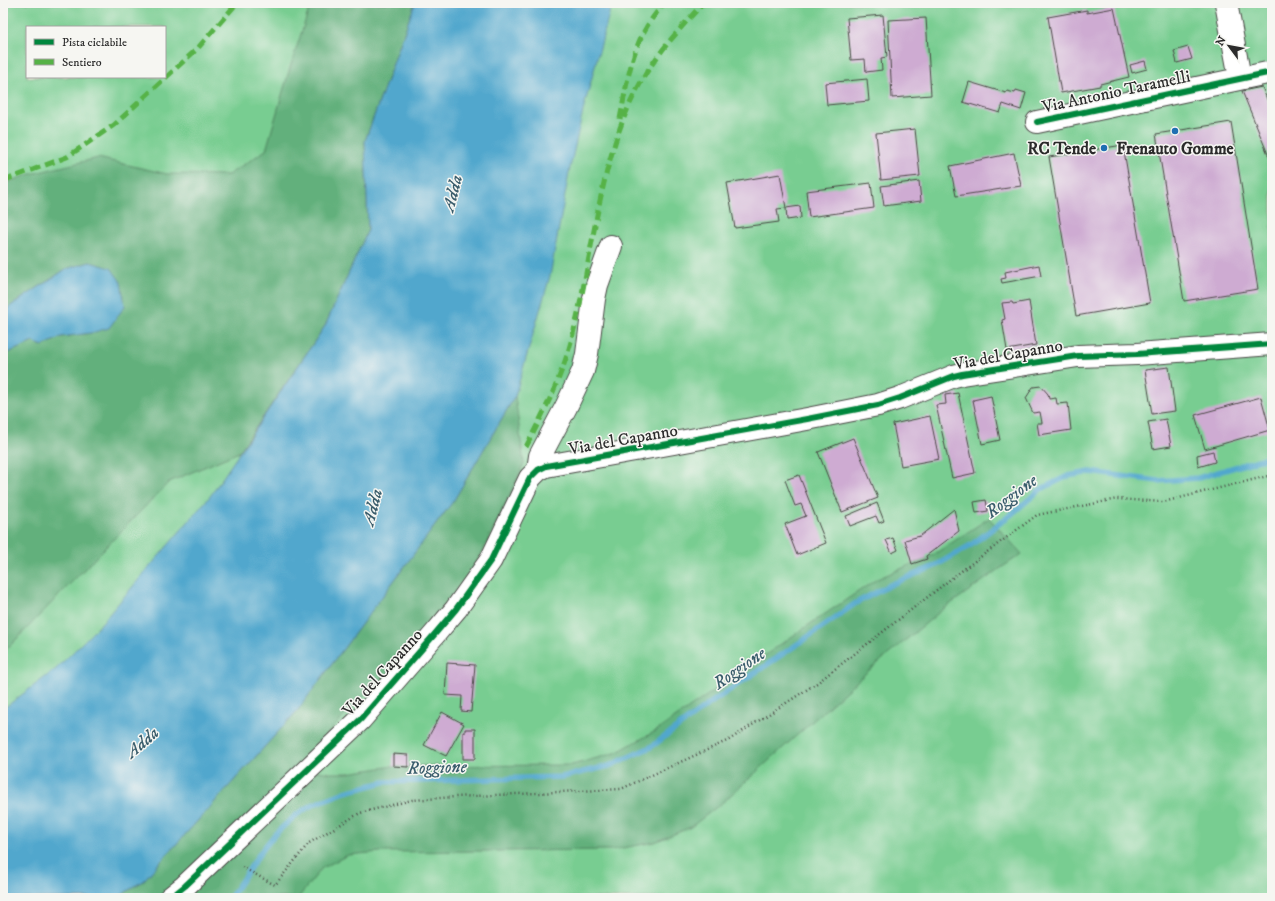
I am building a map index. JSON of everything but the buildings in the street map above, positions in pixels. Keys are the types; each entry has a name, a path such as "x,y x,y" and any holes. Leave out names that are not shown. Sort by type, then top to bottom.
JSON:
{"street":[{"path":"1226,3 1240,78"},
{"name":"Via Antonio Taramelli","path":"1037,122 1272,72"},
{"path":"538,470 540,456 583,371 587,354 597,285 611,246"},
{"name":"Via del Capanno","path":"170,898 185,886 361,719 434,635 456,609 491,560 530,478 538,470 546,466 808,420 878,405 962,374 1078,356 1137,354 1272,344"}],"path":[{"path":"242,867 275,885 309,843 360,813 412,800 621,789 729,740 817,683 956,575 1038,515 1117,500 1162,502 1272,475"}],"green space":[{"path":"3,3 1272,3 1272,898 3,898"},
{"path":"311,3 415,3 365,141 368,230 325,326 239,452 169,482 3,653 3,355 33,342 43,346 61,337 91,333 90,262 66,269 3,311 3,184 27,175 98,158 167,174 228,175 266,150"},
{"path":"515,396 524,464 481,555 450,602 362,698 302,760 318,771 348,773 393,766 572,765 615,753 656,731 877,579 927,559 989,518 1022,554 942,610 866,673 723,802 691,827 655,842 612,850 380,852 348,855 322,868 298,898 117,898 144,880 297,711 454,500"}],"water":[{"name":"Adda","path":"415,3 612,3 583,111 570,168 550,276 515,396 454,500 297,711 144,880 117,898 3,898 3,709 56,669 99,626 211,495 325,326 368,230 365,141"},
{"path":"90,262 111,268 121,282 125,306 109,328 91,333 61,337 43,346 33,342 3,355 3,311 66,269"}],"waterway":[{"name":"Roggione","path":"230,898 260,853 275,834 296,815 314,804 345,792 384,782 562,777 609,766 651,747 709,704 856,603 892,584 935,566 971,545 1013,513 1041,489 1068,476 1090,472 1158,481 1198,478 1272,456"}],"marked path":[{"path":"166,77 197,49 237,3"},
{"path":"620,119 629,72 636,49 652,18 664,3"},
{"path":"526,447 552,394 568,352 580,306 606,174 615,142 627,111 641,82 654,61 703,3"},
{"path":"3,181 67,157 114,125 165,78"}],"cycle path":[{"path":"1037,122 1272,72"},
{"path":"170,898 185,886 361,719 434,635 456,609 491,560 530,478 538,470 546,466 878,405 962,374 1078,356 1137,354 1272,344"}],"place":[{"name":"Frenauto Gomme","path":"1175,131"},
{"name":"RC Tende","path":"1104,148"}]}
